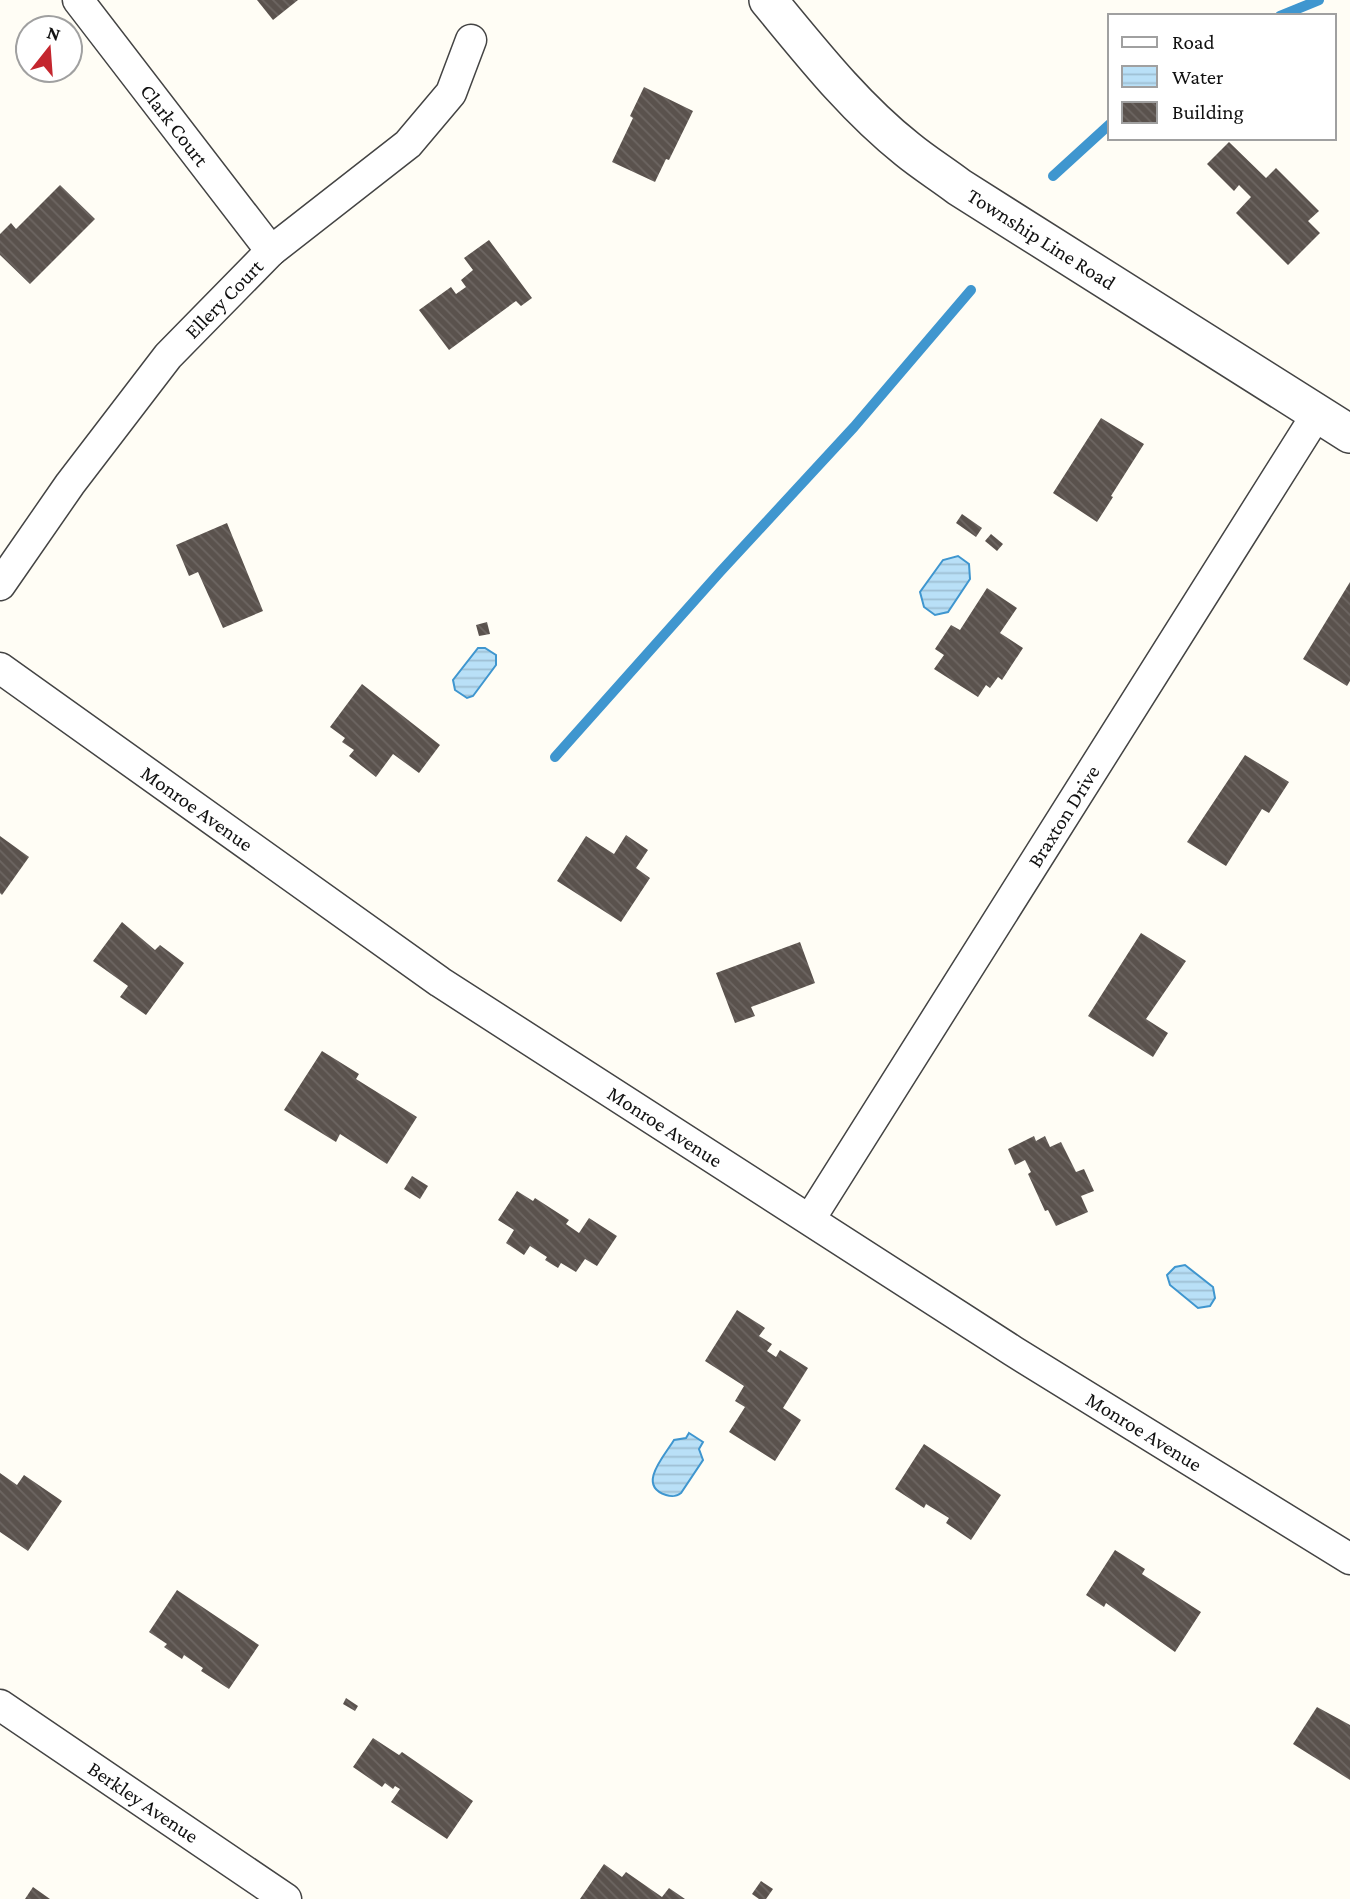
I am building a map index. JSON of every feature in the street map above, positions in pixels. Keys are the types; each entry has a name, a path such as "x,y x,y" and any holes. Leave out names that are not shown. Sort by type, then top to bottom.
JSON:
{"street":[{"name":"Clark Court","path":"78,0 271,251"},
{"name":"Township Line Road","path":"768,0 822,65 906,149 959,187 1350,434"},
{"name":"Ellery Court","path":"0,584 70,484 168,356 271,251 408,144 451,93 471,40"},
{"name":"Braxton Drive","path":"810,1219 1317,414"},
{"name":"Monroe Avenue","path":"0,668 440,982 1013,1351 1350,1559"},
{"name":"Berkley Avenue","path":"0,1705 286,1899"}],"water":[{"path":"958,556 969,564 970,579 948,612 935,615 924,607 920,592 943,560"},
{"path":"478,648 485,648 496,655 496,665 473,696 467,698 455,690 453,680"},
{"path":"1185,1265 1213,1287 1215,1298 1210,1306 1198,1308 1170,1285 1167,1275 1175,1267"},
{"path":"689,1433 703,1442 699,1449 703,1460 681,1493 674,1496 657,1491 653,1485 655,1470 674,1440 686,1438"}],"building":[{"path":"257,0 298,0 273,20"},
{"path":"644,87 693,111 655,182 612,162"},
{"path":"1229,142 1266,178 1276,168 1319,211 1308,221 1320,233 1288,265 1236,213 1251,197 1239,185 1234,191 1207,164"},
{"path":"60,185 95,219 30,284 0,255 0,234 11,223 16,229"},
{"path":"489,240 532,298 521,306 516,301 449,350 419,310 451,287 456,294 466,287 461,280 473,270 464,258"},
{"path":"1101,418 1144,444 1097,522 1053,493"},
{"path":"962,514 982,528 976,537 956,523"},
{"path":"227,523 263,611 223,628 198,572 189,576 176,545"},
{"path":"991,534 1003,544 997,551 985,541"},
{"path":"1350,582 1350,681 1347,686 1303,659"},
{"path":"987,588 1017,608 1000,633 1023,648 1002,680 998,677 990,688 986,685 978,697 934,669 944,655 935,649 951,625 960,630"},
{"path":"487,622 490,634 479,636 476,625"},
{"path":"362,684 440,745 419,773 393,754 376,777 349,756 354,750 342,742 345,738 330,727"},
{"path":"1245,755 1289,782 1269,813 1262,809 1226,866 1187,842"},
{"path":"626,835 648,850 636,868 650,878 621,922 557,881 586,836 614,854"},
{"path":"0,836 29,857 2,895 0,893"},
{"path":"122,922 155,950 160,945 184,963 146,1015 120,997 128,986 93,961"},
{"path":"1141,933 1186,961 1146,1019 1168,1033 1153,1057 1088,1016"},
{"path":"800,942 815,983 751,1007 755,1016 735,1023 716,973"},
{"path":"322,1051 359,1074 356,1079 417,1117 387,1164 340,1134 336,1142 284,1110"},
{"path":"1034,1136 1036,1141 1045,1136 1050,1147 1061,1142 1076,1172 1084,1169 1094,1191 1081,1196 1088,1212 1056,1226 1048,1210 1045,1211 1028,1174 1031,1172 1025,1160 1015,1165 1008,1149"},
{"path":"412,1176 428,1186 420,1199 404,1189"},
{"path":"517,1191 533,1201 535,1198 569,1220 566,1224 579,1233 589,1218 617,1236 597,1266 585,1259 576,1272 561,1263 558,1268 530,1246 524,1255 506,1243 514,1230 498,1220"},
{"path":"737,1310 765,1328 759,1336 772,1344 767,1351 776,1357 780,1350 808,1368 783,1408 801,1420 775,1461 729,1432 745,1407 735,1401 744,1386 705,1361"},
{"path":"924,1444 1001,1495 971,1540 946,1523 949,1518 926,1504 924,1508 895,1489"},
{"path":"0,1473 17,1485 24,1475 62,1501 28,1551 0,1532"},
{"path":"1115,1550 1145,1569 1142,1574 1201,1612 1175,1652 1106,1603 1104,1607 1086,1595"},
{"path":"177,1590 259,1645 229,1689 201,1671 203,1668 184,1655 182,1659 164,1647 167,1644 149,1632"},
{"path":"346,1698 358,1706 355,1711 343,1704"},
{"path":"1317,1707 1350,1725 1350,1780 1293,1744"},
{"path":"373,1738 399,1755 402,1752 473,1801 447,1839 391,1802 400,1789 395,1786 393,1789 385,1783 382,1787 353,1767"},
{"path":"604,1864 622,1877 626,1872 662,1897 669,1888 685,1899 580,1899"},
{"path":"761,1881 773,1889 766,1899 759,1899 752,1894"},
{"path":"33,1887 50,1899 25,1899"}],"waterway":[{"path":"1285,14 1319,0"},
{"path":"1053,176 1108,126"},
{"path":"555,757 854,427 971,290"}]}
